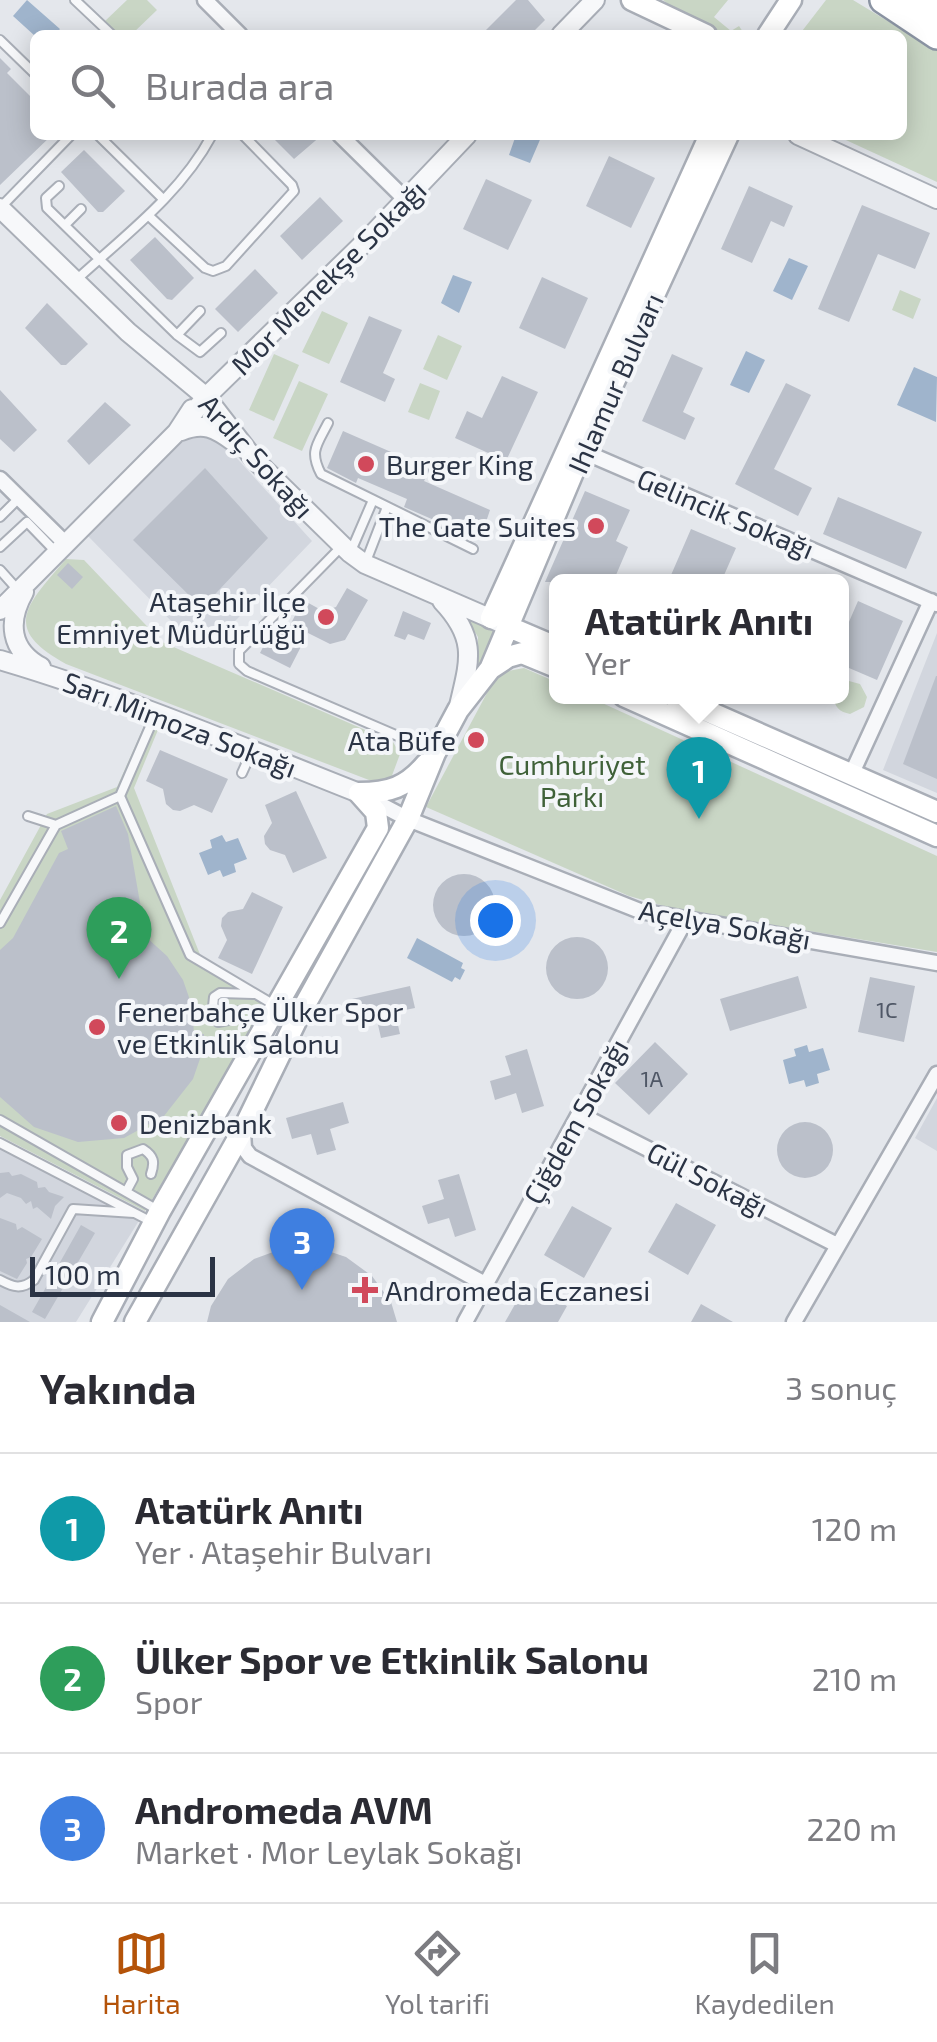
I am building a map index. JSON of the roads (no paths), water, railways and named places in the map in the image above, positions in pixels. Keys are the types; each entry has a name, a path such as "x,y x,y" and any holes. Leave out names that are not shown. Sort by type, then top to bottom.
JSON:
{"highway":[{"path":"883,0 937,36"},
{"path":"918,0 937,13"}],"main road":[{"path":"632,0 695,30"},
{"path":"769,30 792,0"},
{"name":"Ihlamur Bulvarı","path":"490,669 500,623 576,448 723,140"},
{"path":"500,623 549,644"},
{"path":"136,1322 244,1128 296,1019 408,819 458,710 497,662 522,653 549,664"},
{"path":"642,704 937,836"},
{"path":"692,704 937,812"},
{"path":"359,793 394,790 406,784 436,753"},
{"path":"102,1322 378,828 376,812 359,793"}],"street":[{"path":"205,0 235,30"},
{"path":"566,30 595,0"},
{"path":"345,140 406,200"},
{"name":"Mor Menekşe Sokağı","path":"0,610 462,140"},
{"path":"809,140 937,199"},
{"path":"831,140 937,188"},
{"name":"Ardıç Sokağı","path":"0,208 75,281 206,397 250,454 352,554 500,623"},
{"path":"184,380 192,402 183,425 214,428 250,454"},
{"name":"Gelincik Sokağı","path":"576,448 934,603"},
{"path":"0,479 60,548"},
{"path":"35,573 16,605 16,642 24,658 64,679"},
{"path":"439,597 457,616 470,647 458,710"},
{"path":"852,773 934,603"},
{"name":"Sarı Mimoza Sokağı","path":"0,660 156,713 359,793"},
{"name":"Açelya Sokağı","path":"359,793 408,819 640,911 937,963"},
{"name":"Çiğdem Sokağı","path":"464,1322 686,920"},
{"path":"794,1322 937,1074"},
{"name":"Gül Sokağı","path":"579,1114 836,1245"},
{"path":"244,1128 244,1148 250,1156 485,1284"}],"lane":[{"path":"75,0 107,30"},
{"path":"0,40 30,69"},
{"path":"0,208 67,140"},
{"path":"103,140 163,199"},
{"path":"75,281 150,217 200,158 209,140"},
{"path":"150,217 204,268 213,271 226,266 294,191 292,184 248,140"},
{"path":"58,186 45,202 177,335 200,352 221,334"},
{"path":"64,225 80,209"},
{"path":"177,335 200,311"},
{"path":"328,423 314,451 313,460 321,474 473,549"},
{"path":"0,517 19,498"},
{"path":"352,554 373,500"},
{"path":"386,507 352,554 239,650 240,664 247,671 436,753"},
{"path":"0,547 26,522 60,548"},
{"path":"0,570 18,591"},
{"path":"0,923 56,825 120,796 156,713"},
{"path":"242,773 252,751"},
{"path":"120,796 190,955 276,1006"},
{"path":"28,816 56,825"},
{"path":"240,1011 233,1020 218,1022 212,1016 214,997 220,993 258,994"},
{"path":"0,1120 126,1192 157,1218"},
{"path":"0,1144 134,1213"},
{"path":"126,1192 132,1179 127,1156 134,1150 152,1154 151,1174"},
{"path":"0,1280 14,1288 34,1280 84,1187"},
{"path":"72,1210 157,1218"}],"water":[{"path":"27,0 60,29 30,31 13,16"},
{"path":"514,140 540,140 530,163 509,155"},
{"path":"789,258 808,266 792,300 773,291"},
{"path":"453,275 472,282 459,313 441,303"},
{"path":"746,351 765,360 749,393 730,385"},
{"path":"914,367 937,377 936,422 897,405"},
{"path":"222,835 226,842 238,838 247,859 234,864 236,872 223,877 220,870 208,875 199,853 212,848 210,840"},
{"path":"417,938 463,963 461,968 465,970 460,980 455,977 452,982 407,958"},
{"path":"807,1045 809,1052 823,1048 830,1070 817,1074 819,1083 806,1087 804,1080 789,1084 783,1060 796,1056 794,1049"}],"place":[{"name":"Burger King","path":"366,464"},
{"name":"The Gate Suites","path":"596,526"},
{"name":"Ataşehir İlçe Emniyet Müdürlüğü","path":"326,617"},
{"name":"Ata Büfe","path":"476,740"},
{"name":"Atatürk Anıtı","path":"699,819"},
{"name":"Ülker Spor ve Etkinlik Salonu","path":"119,979"},
{"name":"Fenerbahçe Ülker Spor ve Etkinlik Salonu","path":"97,1027"},
{"name":"Denizbank","path":"119,1123"},
{"name":"Andromeda AVM","path":"302,1290"},
{"name":"Andromeda Eczanesi","path":"365,1290"}],"park label":[{"name":"Cumhuriyet Parkı","path":"572,780"}]}
